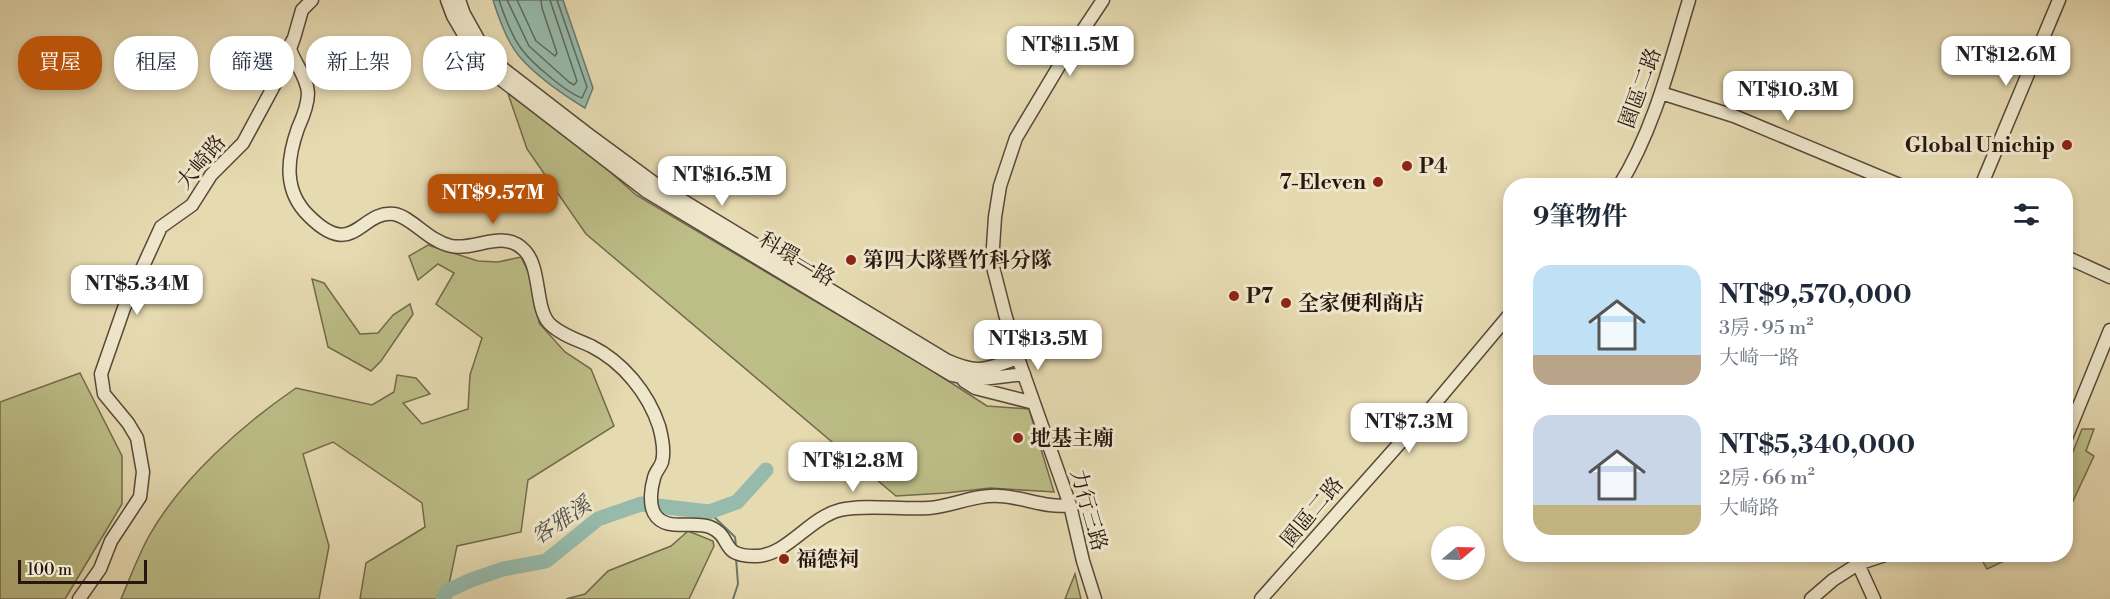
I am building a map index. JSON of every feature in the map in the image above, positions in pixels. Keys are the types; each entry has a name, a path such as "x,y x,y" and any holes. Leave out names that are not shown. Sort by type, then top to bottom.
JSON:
{"street":[{"name":"大崎路","path":"294,38 302,10 312,0"},
{"name":"科環一路","path":"447,0 453,16 481,63 646,191 957,378 990,380 1024,374"},
{"name":"科環一路","path":"459,0 464,14 488,57 657,185 946,360 976,370 1018,358"},
{"name":"力行三路","path":"1095,599 1083,561 1070,505 1018,358 993,267 995,217 1000,186 1016,138 1059,66 1103,0"},
{"name":"園區二路","path":"1624,178 1632,165 1661,93 1689,0"},
{"path":"1984,178 2059,0"},
{"path":"294,57 306,82 308,94 291,151 288,170 290,186 299,205 315,222 335,234 355,231 381,216 397,214 429,237 452,246 464,247 503,240 519,246 531,260 548,322 557,329 596,348 627,371 649,404 659,427 663,447 662,462 654,478 651,498 654,513 670,524 711,527 723,538 730,551 737,554 760,556 782,547 807,526 827,515 849,508 931,508 992,495 1022,498 1059,507 1070,505"},
{"name":"大崎路","path":"79,599 100,569 111,541 140,497 143,472 137,438 128,423 104,394 101,374 124,308 161,227 192,204 211,175 243,143 272,90"},
{"path":"1661,93 1734,116 1883,178"},
{"path":"2073,260 2110,277"},
{"name":"園區二路","path":"1261,599 1503,322"},
{"path":"2073,421 2110,330"},
{"path":"957,378 975,388 1034,404"},
{"path":"1811,599 1853,562"},
{"path":"1857,562 1874,599"},
{"name":"園區二路","path":"1271,599 1285,574"}],"green space":[{"path":"507,84 636,195 925,366 987,406 1029,409 1054,492 990,488 896,496 586,234 527,149 507,90"},
{"path":"428,245 478,261 498,262 521,257 535,286 539,323 565,352 591,369 614,426 528,480 521,532 457,546 446,599 360,599 366,563 425,527 422,503 333,442 303,454 329,546 319,599 121,599 149,536 178,494 214,454 234,436 296,388 372,405 394,392 397,375 416,378 430,394 403,403 422,424 468,409 470,375 482,338 436,304 454,273 438,264 418,280 409,256"},
{"path":"312,279 324,283 360,334 378,333 393,315 410,304 413,314 381,361 371,371 328,347"},
{"path":"80,373 122,456 122,504 65,599 0,599 0,402"},
{"path":"2082,429 2094,429 2086,451 2094,456 2073,501 2073,452"},
{"path":"688,531 713,541 714,546 689,599 566,599 585,594 608,571 671,546"},
{"path":"1983,562 2002,562 1987,569"},
{"path":"1075,574 1081,599 1065,599"}],"water":[{"path":"493,0 563,0 593,88 585,108 533,71 515,51"}],"waterway":[{"name":"客雅溪","path":"443,599 447,591 471,580 503,569 546,561 598,519 641,504 709,512 737,502 766,470"},
{"path":"709,512 735,537 736,546"},
{"path":"733,599 738,584 736,558"}],"place":[{"name":"Global Unichip","path":"2067,145"},
{"name":"P4","path":"1407,166"},
{"name":"7-Eleven","path":"1378,182"},
{"name":"第四大隊暨竹科分隊","path":"851,260"},
{"name":"P7","path":"1234,296"},
{"name":"全家便利商店","path":"1286,303"},
{"name":"地基主廟","path":"1018,438"},
{"name":"福德祠","path":"784,559"}]}
